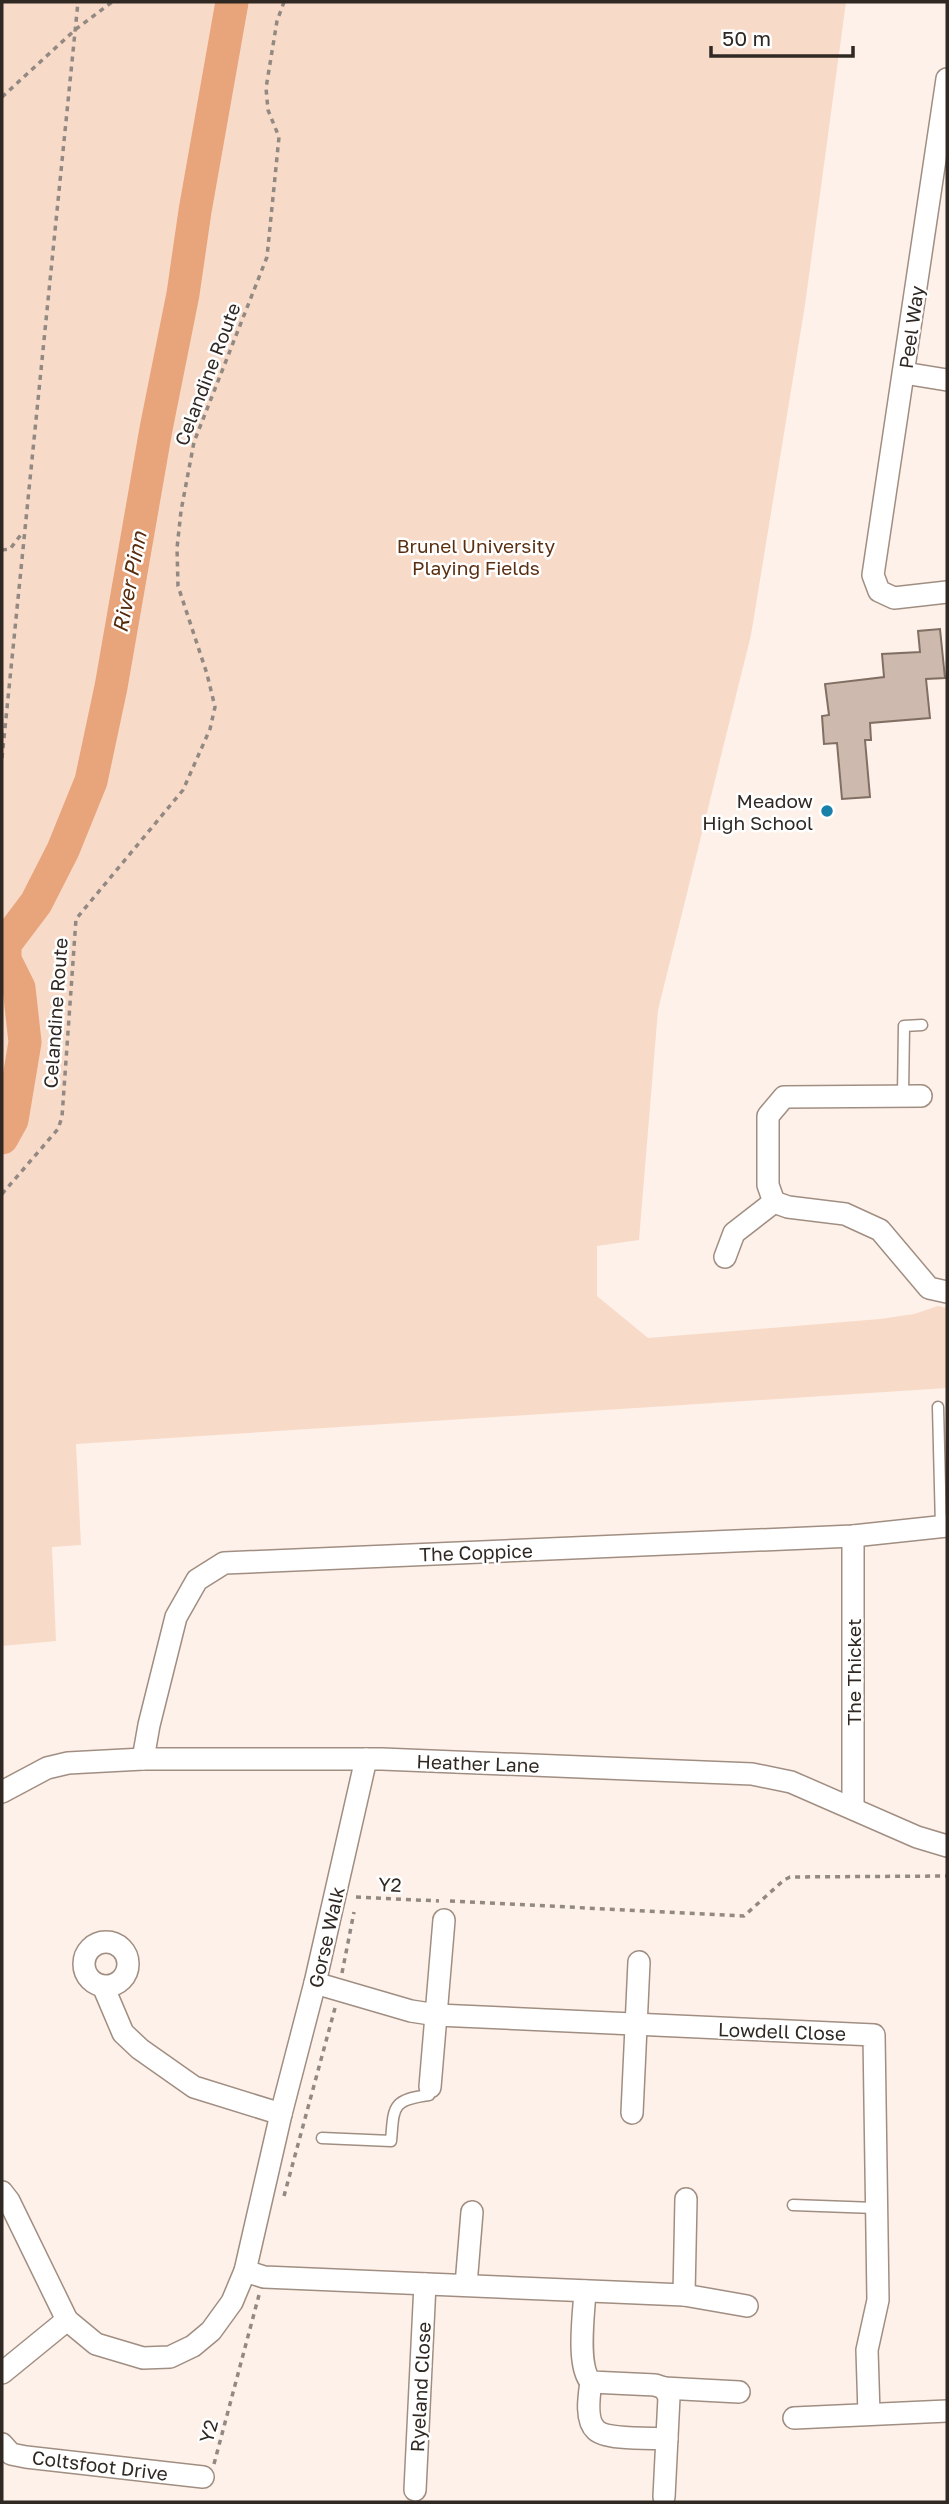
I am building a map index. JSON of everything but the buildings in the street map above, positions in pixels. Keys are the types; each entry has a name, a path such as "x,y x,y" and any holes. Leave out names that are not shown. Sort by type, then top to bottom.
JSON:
{"street":[{"name":"Peel Way","path":"947,79 941,153 873,575 879,591 894,597 947,593"},
{"path":"904,373 947,380"},
{"path":"774,1202 768,1185 768,1116 784,1097 912,1095"},
{"path":"725,1258 734,1233 774,1202"},
{"path":"774,1202 788,1207 845,1214 880,1230 929,1288 947,1292"},
{"name":"The Coppice","path":"143,1759 176,1617 197,1580 224,1563 853,1536 944,1527"},
{"name":"The Thicket","path":"853,1536 853,1808"},
{"name":"Heather Lane","path":"2,1792 47,1768 68,1763 143,1759 366,1759 751,1774 791,1782 917,1837 947,1846"},
{"name":"Gorse Walk","path":"67,2320 96,2344 143,2358 170,2357 193,2346 211,2331 254,2274 281,2114 315,1983 366,1759"},
{"path":"430,2087 444,1920"},
{"path":"632,2113 639,1962"},
{"name":"Lowdell Close","path":"315,1983 411,2011 437,2015 874,2035 878,2300 867,2350 869,2414"},
{"path":"103,1986 123,2033 140,2049 194,2087 281,2114"},
{"path":"2,2192 9,2201 67,2320 2,2373"},
{"path":"684,2295 686,2199"},
{"path":"466,2285 472,2212"},
{"path":"254,2274 684,2295 747,2306"},
{"name":"Ryeland Close","path":"415,2490 425,2284"},
{"path":"585,2291 583,2365 586,2377 591,2382 739,2392"},
{"path":"591,2382 590,2418 595,2430 604,2435 667,2439"},
{"path":"664,2388 668,2397 664,2497"},
{"path":"794,2418 947,2411"},
{"name":"Coltsfoot Drive","path":"2,2444 11,2454 26,2457 207,2476"}],"lane":[{"path":"912,1095 904,1026 922,1025"},
{"path":"938,1407 944,1527"},
{"path":"322,2138 391,2141 395,2109 400,2102 429,2095 430,2087"},
{"path":"793,2205 875,2208"}],"path":[{"path":"2,758 78,2"},
{"path":"2,97 76,29 112,2"},
{"name":"Celandine Route","path":"2,1194 58,1129 62,1117 76,919 183,790 211,729 215,707 178,586 177,548 194,442 267,257 279,137 268,110 266,88 277,22 284,2"},
{"path":"2,550 10,549 25,530"},
{"name":"Y2","path":"284,2200 339,1990 356,1896 744,1916 790,1877 947,1876"},
{"name":"Y2","path":"207,2476 254,2274"}],"green space":[{"name":"Brunel University Playing Fields","path":"2,2 846,2 805,305 751,635 658,1010 639,1240 597,1246 597,1296 648,1338 880,1319 914,1314 938,1306 947,1308 947,1388 76,1444 81,1545 52,1547 56,1641 2,1646 2,1142 7,1140 17,1122 23,1092 21,1072 11,1095 12,1111 2,1131"}],"shaded area":[{"path":"20,1069 22,1106 7,1140 2,1142 2,1131 12,1111 11,1095"}],"waterway":[{"name":"River Pinn","path":"2,1138 12,1120 25,1042 19,988 5,960 5,944 36,903 63,850 91,781 111,687 156,429 183,294 232,2"}],"place":[{"name":"Meadow High School","path":"827,811"}]}
